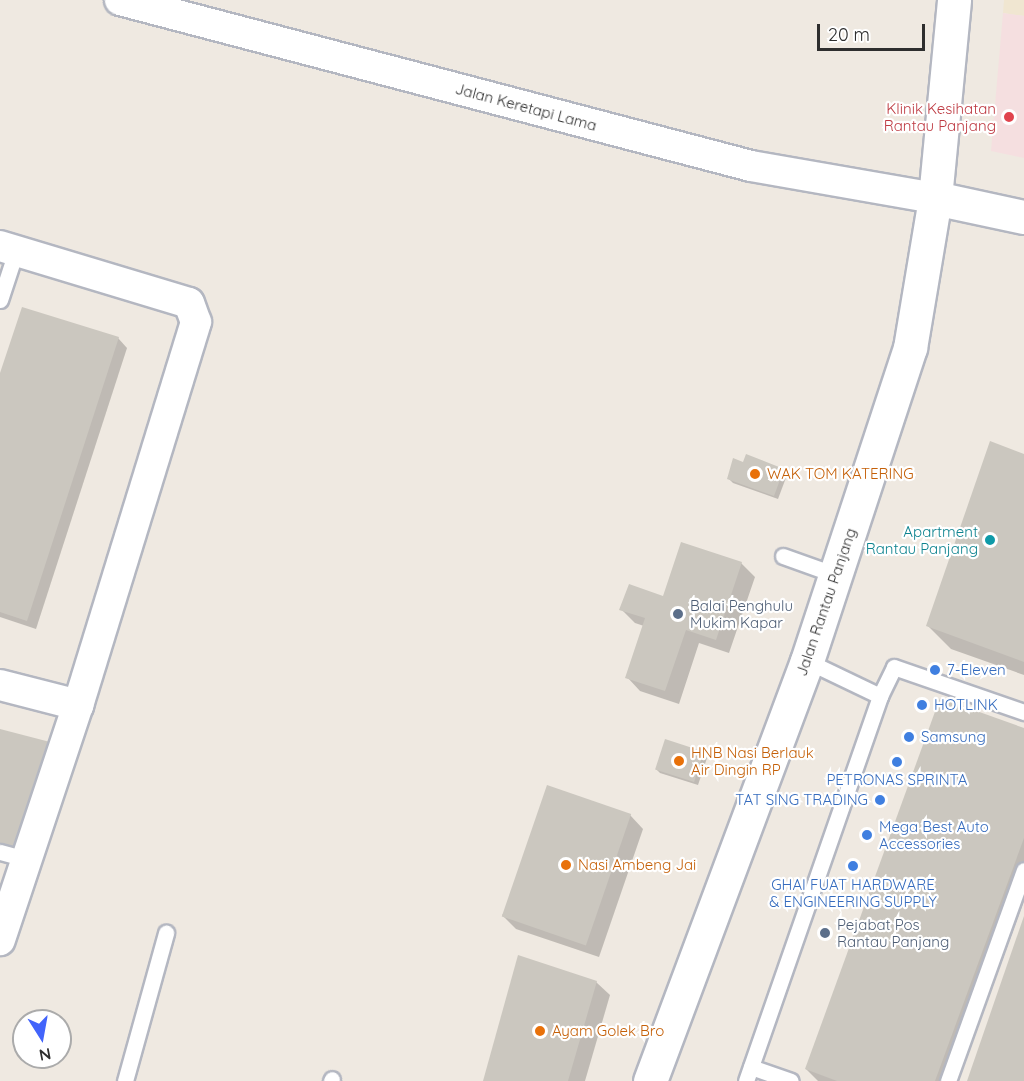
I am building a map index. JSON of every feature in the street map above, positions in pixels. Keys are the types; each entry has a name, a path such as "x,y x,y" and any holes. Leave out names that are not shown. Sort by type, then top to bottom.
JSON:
{"street":[{"name":"Jalan Keretapi Lama","path":"120,0 751,166 935,198"},
{"name":"Jalan Rantau Panjang","path":"650,1081 807,661 910,348 935,198 954,0"},
{"path":"935,198 1024,217"},
{"path":"0,940 14,855 78,705 196,322 189,303 8,249"},
{"path":"0,685 78,705"}],"lane":[{"path":"0,300 8,249"},
{"path":"783,556 836,575"},
{"path":"807,661 880,696"},
{"path":"790,1081 748,1074 880,696 894,667 1024,712"},
{"path":"948,1081 1024,870"},
{"path":"125,1081 166,933"}],"shaded area":[{"path":"1004,0 1024,0 1024,16 1003,13"},
{"name":"Klinik Kesihatan Rantau Panjang","path":"1003,13 1024,16 1024,158 991,151"}],"building":[{"path":"22,307 119,337 27,621 0,612 0,373"},
{"name":"Apartment Rantau Panjang","path":"990,441 1024,454 1024,662 926,626"},
{"name":"WAK TOM KATERING","path":"746,454 784,469 774,496 727,479 733,458 743,462"},
{"name":"Balai Penghulu Mukim Kapar","path":"681,542 742,562 716,640 686,630 665,691 625,678 645,618 619,610 629,584 663,596"},
{"path":"940,698 1024,728 1024,838 935,1081 837,1081 805,1069"},
{"path":"0,729 50,742 21,849 0,844"},
{"name":"HNB Nasi Berlauk Air Dingin RP","path":"665,739 704,752 694,782 655,769"},
{"name":"Nasi Ambeng Jai","path":"547,785 631,814 586,945 502,916"},
{"path":"1024,916 1024,1081 967,1081"},
{"name":"Ayam Golek Bro","path":"518,955 597,981 568,1081 483,1081"}],"place":[{"name":"Klinik Kesihatan Rantau Panjang","path":"1009,117"},
{"name":"WAK TOM KATERING","path":"755,474"},
{"name":"Apartment Rantau Panjang","path":"990,540"},
{"name":"Balai Penghulu Mukim Kapar","path":"678,614"},
{"name":"7-Eleven","path":"935,670"},
{"name":"HOTLINK","path":"922,705"},
{"name":"Samsung","path":"909,737"},
{"name":"HNB Nasi Berlauk Air Dingin RP","path":"679,761"},
{"name":"PETRONAS SPRINTA","path":"897,762"},
{"name":"TAT SING TRADING","path":"880,800"},
{"name":"Mega Best Auto Accessories","path":"867,835"},
{"name":"Nasi Ambeng Jai","path":"566,865"},
{"name":"GHAI FUAT HARDWARE & ENGINEERING SUPPLY","path":"853,866"},
{"name":"Pejabat Pos Rantau Panjang","path":"825,933"},
{"name":"Ayam Golek Bro","path":"540,1031"}]}
